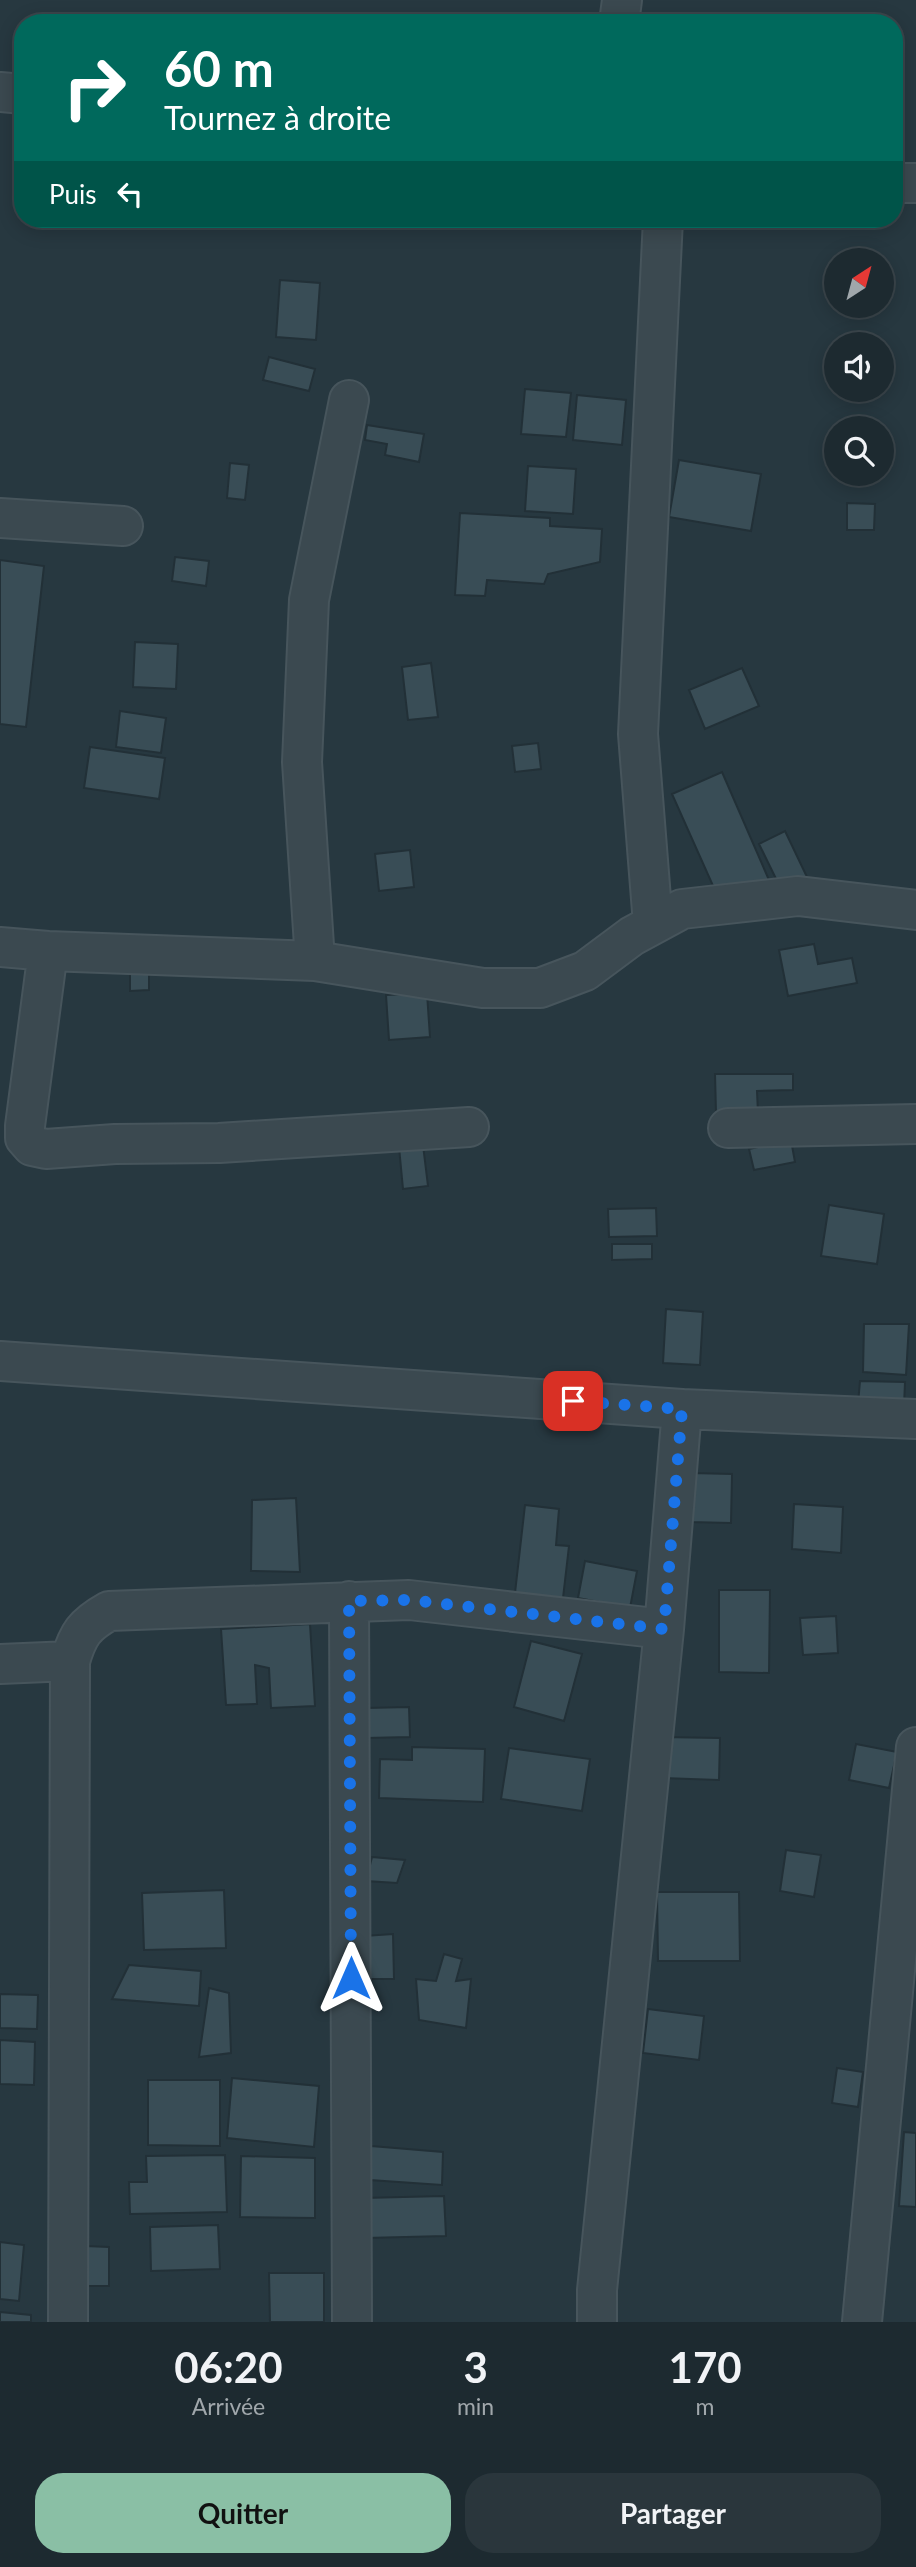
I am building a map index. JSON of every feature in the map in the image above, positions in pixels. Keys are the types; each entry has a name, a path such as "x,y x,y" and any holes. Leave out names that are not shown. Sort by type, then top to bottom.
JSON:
{"street":[{"path":"653,924 638,734 663,228"},
{"path":"315,961 302,762 309,600 349,400"},
{"path":"0,518 123,526"},
{"path":"0,947 315,961 483,988 540,988 585,971 632,936 682,909 798,895 916,910"},
{"path":"48,951 25,1126 25,1138 32,1146 46,1149 114,1144 219,1143 469,1127"},
{"path":"728,1128 916,1124"},
{"path":"0,1361 682,1409 916,1419"},
{"path":"597,2322 597,2290 664,1629 682,1409"},
{"path":"68,2322 70,1661 76,1642 88,1623 108,1611 409,1600 664,1629"},
{"path":"349,1601 352,2322"},
{"path":"0,1664 70,1661"},
{"path":"862,2322 916,1747"}],"building":[{"path":"280,280 320,283 316,340 276,337"},
{"path":"269,357 315,369 309,391 263,380"},
{"path":"525,389 571,393 566,437 521,434"},
{"path":"577,395 626,400 622,445 573,440"},
{"path":"367,425 424,434 419,462 385,455 387,444 365,440"},
{"path":"679,460 761,474 751,531 669,517"},
{"path":"230,463 249,465 245,500 227,498"},
{"path":"528,466 576,469 573,514 525,511"},
{"path":"847,503 875,504 874,530 847,530"},
{"path":"460,513 550,518 550,526 602,529 600,562 548,574 544,584 487,580 485,596 455,595"},
{"path":"175,557 209,561 206,586 172,581"},
{"path":"0,560 44,566 26,727 0,724"},
{"path":"135,642 178,644 176,689 133,687"},
{"path":"431,663 438,717 408,720 402,667"},
{"path":"742,668 759,706 705,729 689,690"},
{"path":"120,711 166,718 161,753 116,747"},
{"path":"538,743 541,769 515,772 512,746"},
{"path":"90,747 165,758 159,799 84,788"},
{"path":"722,772 769,880 777,881 722,906 672,794"},
{"path":"785,831 807,877 781,889 759,844"},
{"path":"410,850 414,887 379,891 375,854"},
{"path":"814,944 818,964 852,958 857,983 788,996 779,950"},
{"path":"130,969 149,969 149,990 130,991"},
{"path":"427,993 430,1037 389,1040 386,995"},
{"path":"715,1074 793,1074 793,1090 757,1091 758,1113 716,1113"},
{"path":"791,1140 795,1162 754,1170 749,1149"},
{"path":"423,1145 428,1186 403,1189 399,1147"},
{"path":"829,1205 884,1214 877,1264 821,1256"},
{"path":"656,1208 657,1236 609,1237 608,1209"},
{"path":"612,1244 652,1244 652,1259 612,1260"},
{"path":"666,1309 703,1312 700,1365 663,1363"},
{"path":"864,1324 909,1324 906,1375 863,1372"},
{"path":"860,1381 905,1382 904,1406 858,1404"},
{"path":"691,1473 732,1474 731,1523 689,1522"},
{"path":"296,1498 300,1572 251,1571 252,1500"},
{"path":"794,1504 843,1507 841,1553 792,1549"},
{"path":"525,1505 559,1509 556,1545 569,1546 563,1598 515,1593"},
{"path":"585,1561 637,1571 630,1608 578,1598"},
{"path":"719,1590 770,1590 769,1673 719,1672"},
{"path":"836,1616 838,1653 803,1655 800,1618"},
{"path":"310,1624 315,1706 271,1708 269,1668 255,1665 257,1704 226,1705 221,1629"},
{"path":"531,1641 582,1654 564,1721 514,1707"},
{"path":"409,1707 410,1737 366,1738 366,1708"},
{"path":"662,1737 720,1738 719,1780 662,1778"},
{"path":"856,1744 897,1752 889,1788 849,1780"},
{"path":"412,1747 485,1749 483,1802 379,1798 380,1759 412,1760"},
{"path":"509,1748 590,1759 582,1811 501,1799"},
{"path":"786,1850 821,1855 814,1897 780,1891"},
{"path":"372,1857 405,1860 397,1883 366,1881"},
{"path":"224,1890 226,1948 144,1950 142,1893"},
{"path":"657,1892 739,1892 740,1961 658,1961"},
{"path":"393,1934 394,1979 360,1979 364,1936"},
{"path":"444,1954 462,1959 456,1981 471,1979 466,2028 419,2020 416,1979 436,1981"},
{"path":"129,1965 201,1971 199,2006 112,1999"},
{"path":"209,1988 229,1993 231,2053 199,2057"},
{"path":"0,1994 38,1995 37,2029 0,2028"},
{"path":"648,2009 704,2016 699,2060 643,2053"},
{"path":"0,2040 35,2042 34,2085 0,2084"},
{"path":"837,2068 863,2072 858,2107 832,2103"},
{"path":"232,2078 319,2086 314,2147 227,2138"},
{"path":"148,2080 220,2080 220,2146 148,2145"},
{"path":"904,2132 916,2133 916,2207 899,2206"},
{"path":"371,2146 443,2152 442,2185 370,2180"},
{"path":"225,2155 227,2212 130,2214 129,2182 147,2182 146,2156"},
{"path":"241,2156 315,2158 315,2218 240,2217"},
{"path":"444,2196 446,2236 365,2238 363,2198"},
{"path":"218,2225 220,2269 151,2271 150,2227"},
{"path":"0,2242 24,2245 19,2301 0,2299"},
{"path":"85,2246 109,2247 109,2286 84,2286"},
{"path":"269,2273 324,2273 324,2322 270,2322"},
{"path":"0,2312 31,2315 31,2322 0,2322"}],"route":[{"path":"351,1978 349,1601 409,1600 664,1629 682,1409 573,1401"}]}
